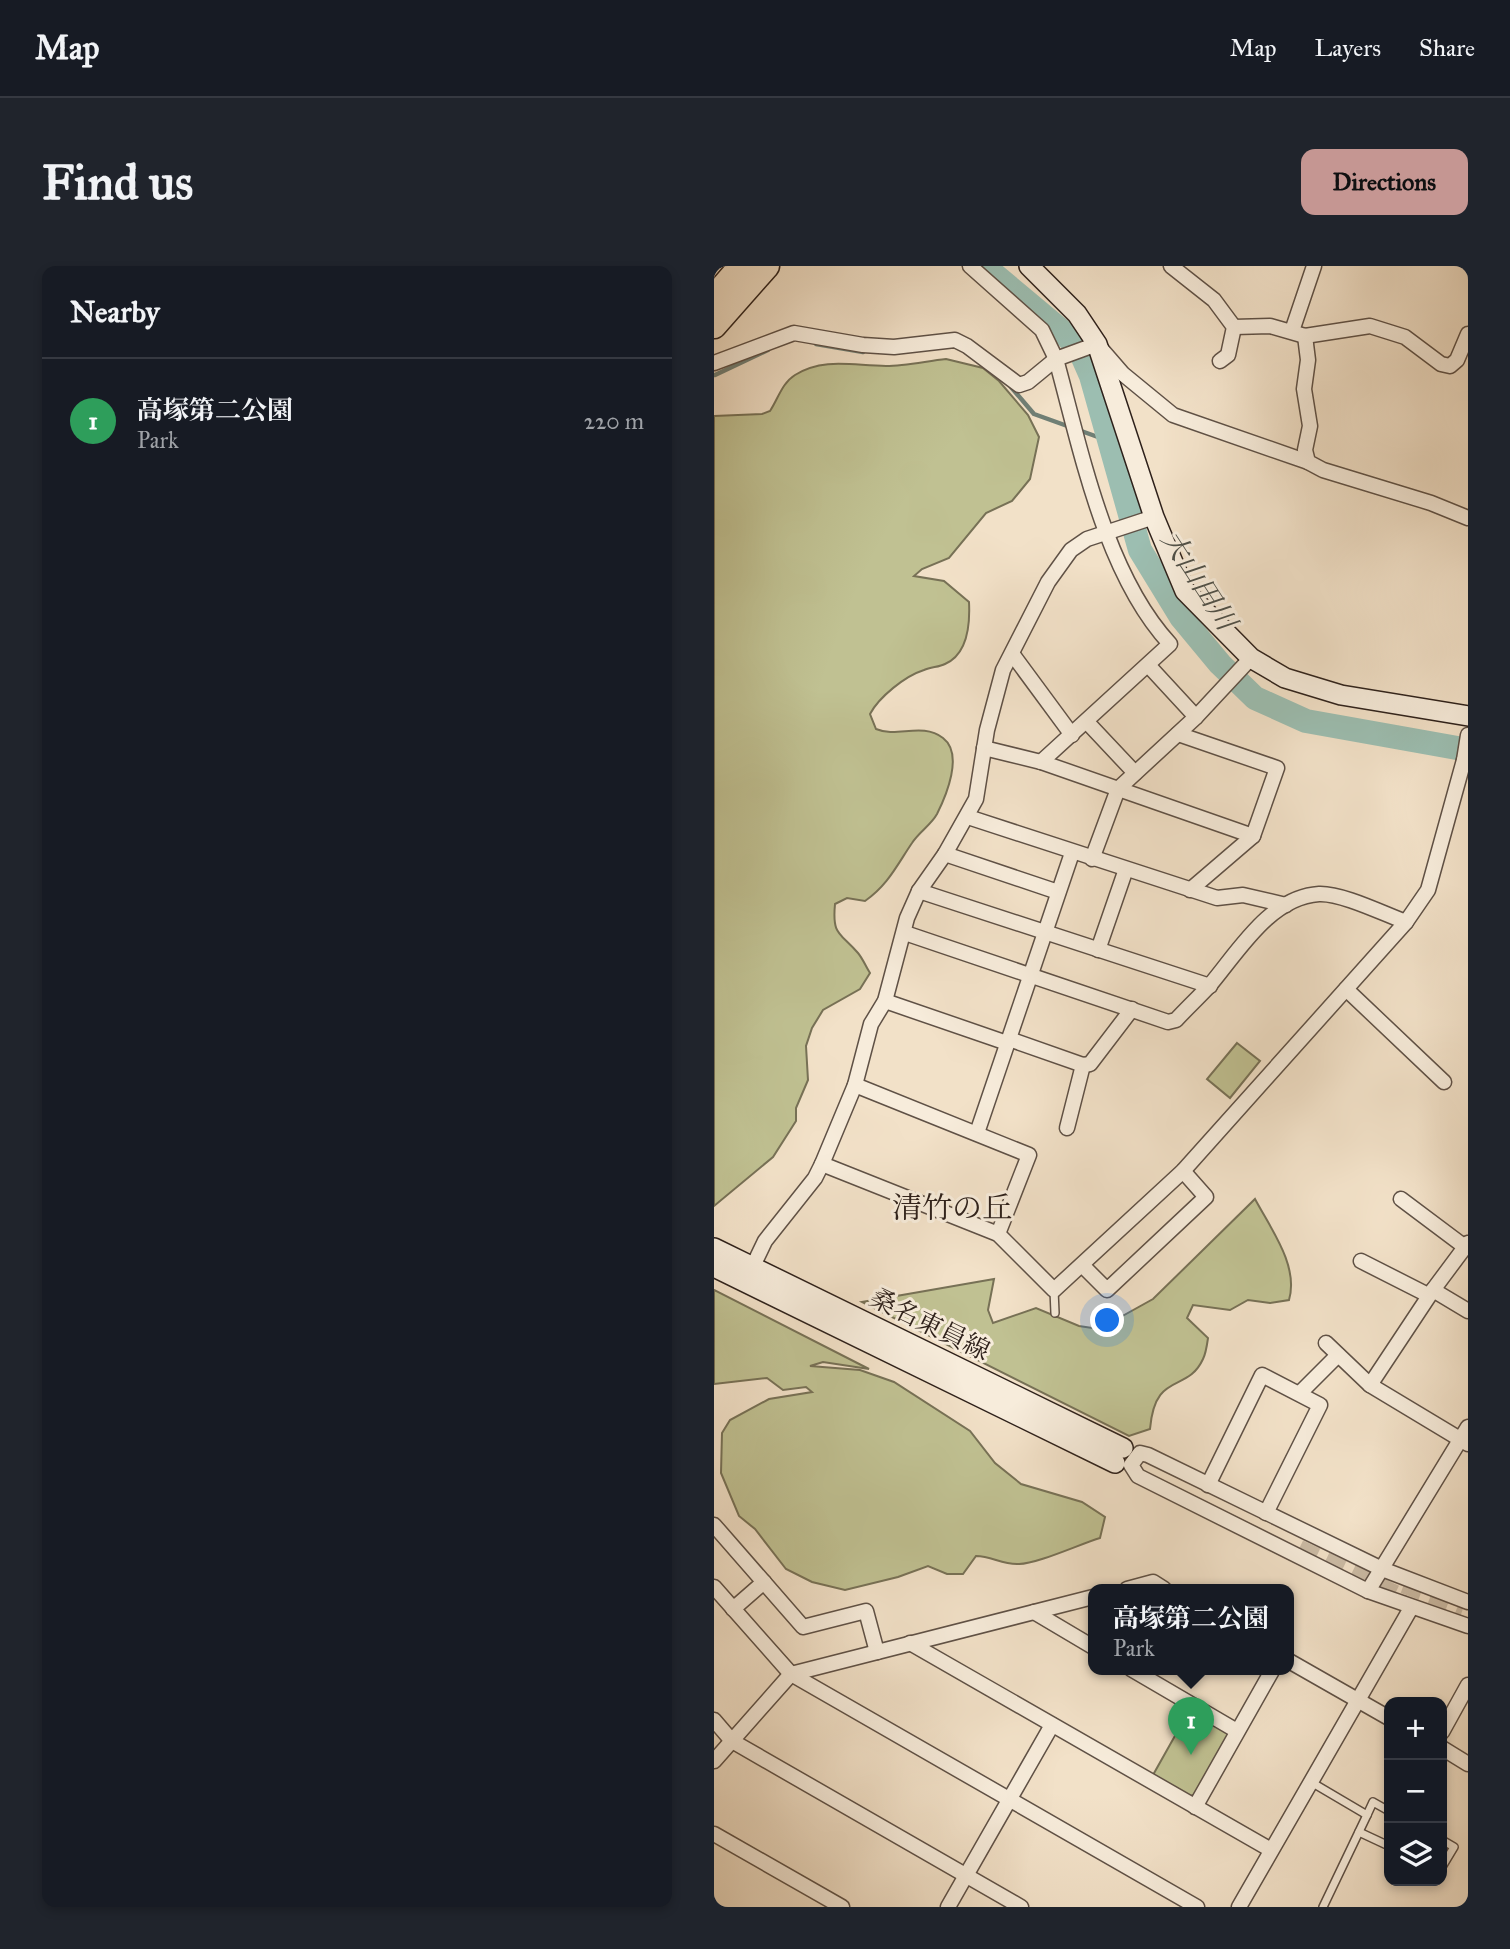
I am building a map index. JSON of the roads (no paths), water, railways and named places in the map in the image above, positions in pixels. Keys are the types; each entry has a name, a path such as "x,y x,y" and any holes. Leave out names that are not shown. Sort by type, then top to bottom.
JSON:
{"highway":[{"path":"714,297 741,266"},
{"path":"714,327 767,266"}],"main road":[{"path":"1030,266 1077,314 1097,344 1154,517 1185,591 1247,663 1305,687 1468,716"},
{"name":"桑名東員線","path":"714,1248 1119,1455 714,1267"}],"street":[{"path":"970,266 1042,330 1056,359 1116,559 1157,631 1170,644 1041,762"},
{"path":"1171,266 1214,300 1234,327 1228,355 1220,361"},
{"path":"1308,461 1305,450 1310,426 1304,389 1308,360 1299,334 1314,266"},
{"path":"1234,327 1270,326 1299,334 1370,326 1405,337 1441,364 1450,366 1457,360 1468,334"},
{"path":"714,363 794,334 894,347 955,340 1018,385 1028,382 1056,359 1097,344 1123,374 1173,415 1308,461 1323,470 1431,503 1468,519"},
{"path":"752,1266 765,1241 815,1178 822,1164 855,1085 871,1024 886,1001 907,918 919,891 968,817 976,799 995,695 1003,670 1056,568 1071,550 1107,531 1154,517"},
{"path":"1013,655 1072,735"},
{"path":"1092,859 1118,789 1196,717 1247,663"},
{"path":"1149,665 1196,717"},
{"path":"1087,722 1135,773"},
{"path":"1178,734 1277,768 1253,836 1190,890"},
{"path":"822,1164 998,1234 1054,1290 1183,1171 1406,922 1428,890 1466,759 1468,736"},
{"path":"984,748 1041,762 1253,836"},
{"path":"968,817 1217,898 1243,895 1286,905"},
{"path":"977,1133 1028,975 1072,853"},
{"path":"945,854 1058,892"},
{"path":"1098,950 1126,869"},
{"path":"919,891 1209,986"},
{"path":"905,933 1168,1022 1175,1020 1209,986 1249,934 1286,905 1318,894 1332,896 1406,922"},
{"path":"1346,989 1444,1082"},
{"path":"886,1001 1083,1065 1096,1058 1132,1009"},
{"path":"1067,1128 1083,1065"},
{"path":"855,1085 1029,1155 998,1234"},
{"path":"1083,1266 1107,1290 1206,1197 1183,1171"},
{"path":"1370,1385 1431,1292 1466,1245 1401,1199"},
{"path":"1361,1261 1468,1311"},
{"path":"1326,1343 1370,1385 1465,1437 1368,1591"},
{"path":"1300,1393 1338,1355"},
{"path":"1208,1485 1262,1375 1300,1393 1321,1405 1266,1513"},
{"path":"1468,1602 1382,1569 1148,1455 1140,1453 1131,1465 1138,1476 1368,1591 1468,1626"},
{"path":"714,1525 803,1627 866,1611 877,1652"},
{"path":"733,1609 764,1582"},
{"path":"714,1587 791,1674 1197,1907"},
{"path":"714,1761 791,1674 1088,1598"},
{"path":"1239,1907 1411,1608"},
{"path":"1034,1612 1088,1644"},
{"path":"911,1643 1271,1850"},
{"path":"1294,1664 1384,1715"},
{"path":"1141,1675 1237,1731"},
{"path":"1195,1807 1270,1675"},
{"path":"1447,1723 1468,1685"},
{"path":"714,1720 732,1741 1021,1907"},
{"path":"948,1907 1052,1725"},
{"path":"1447,1751 1468,1764"},
{"path":"714,1834 842,1907"}],"lane":[{"path":"1054,1290 1055,1313"},
{"path":"1311,1782 1367,1815"},
{"path":"1323,1907 1373,1802 1384,1808"},
{"path":"1359,1832 1384,1844"},
{"path":"1447,1843 1454,1847 1447,1859"}],"waterway":[{"name":"大山田川","path":"984,266 1064,333 1080,351 1091,376 1140,550 1181,617 1220,664 1255,698 1306,721 1468,750"},
{"path":"816,344 863,352"},
{"path":"715,375 768,350"},
{"path":"1011,387 1034,414 1109,441"}],"tunnel":[{"path":"1299,1549 1405,1599"},
{"path":"1404,1584 1464,1606"}],"place":[{"name":"高塚第二公園","path":"1191,1755"}],"district":[{"name":"清竹の丘","path":"952,1208"}]}
